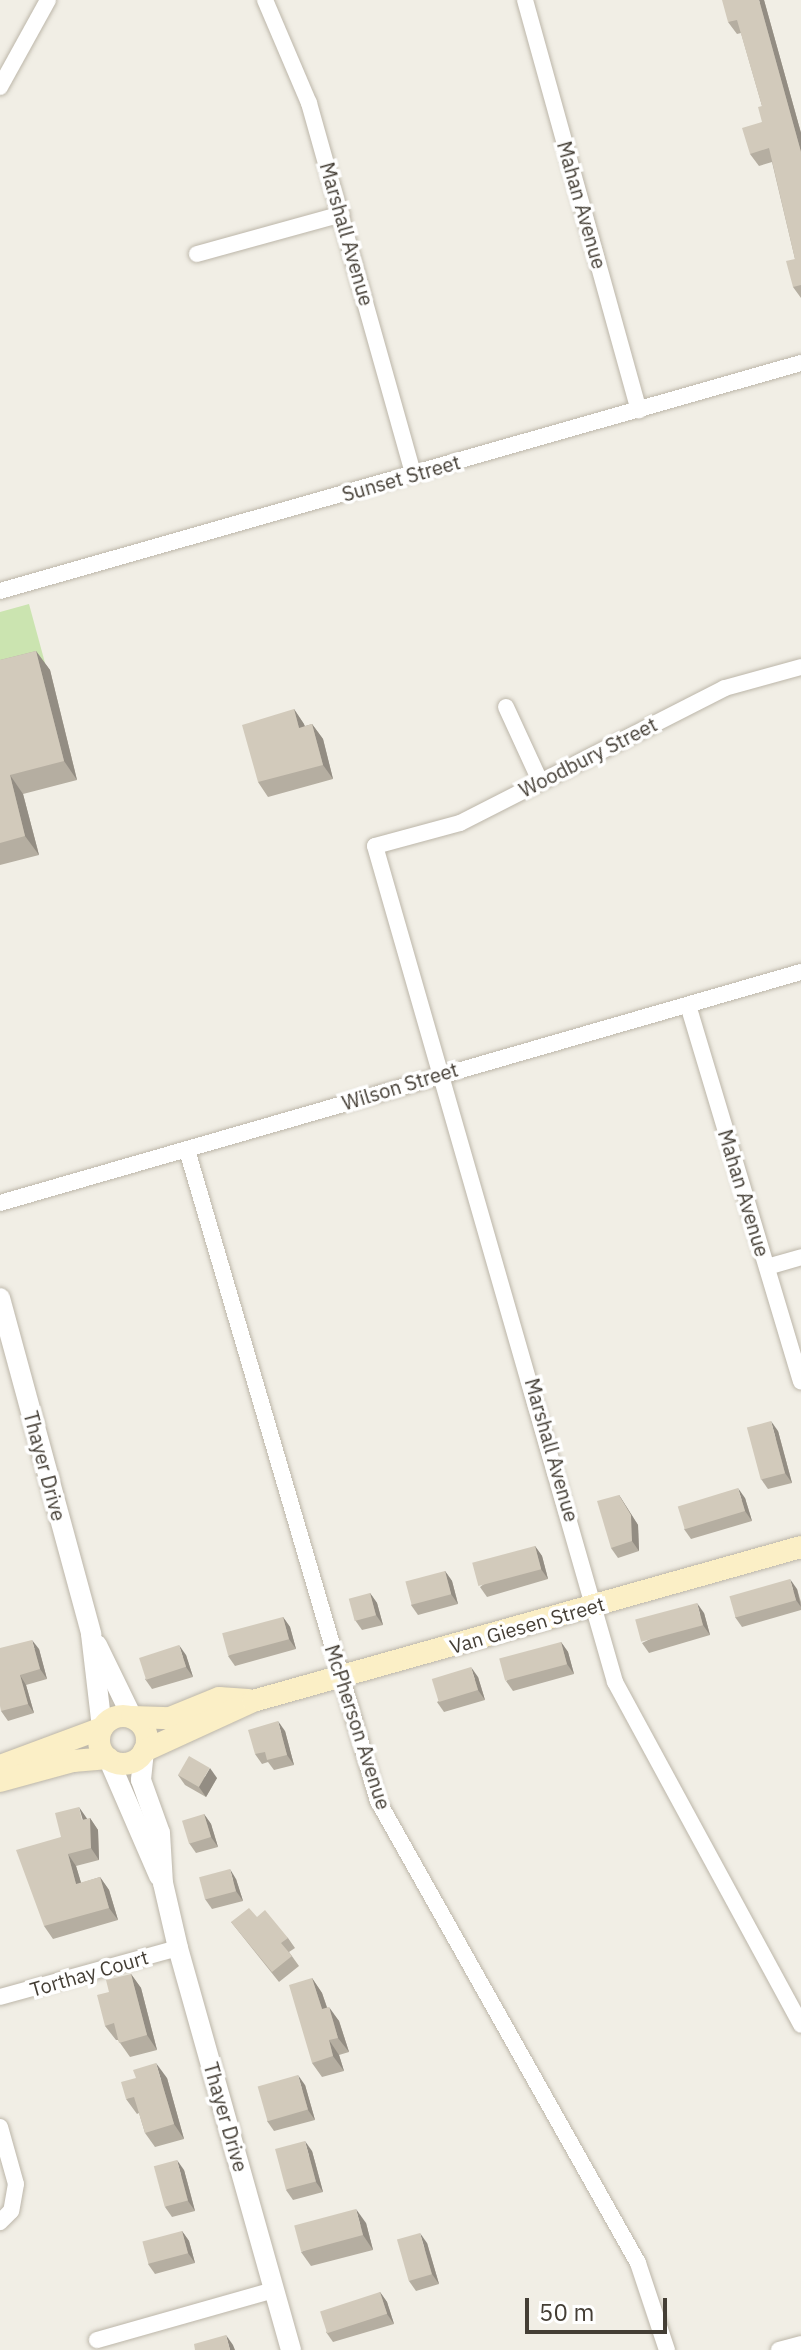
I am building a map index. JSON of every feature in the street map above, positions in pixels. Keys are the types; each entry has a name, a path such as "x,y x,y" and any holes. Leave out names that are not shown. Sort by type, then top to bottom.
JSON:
{"main road":[{"name":"Van Giesen Street","path":"144,1751 253,1701 801,1547"},
{"name":"Van Giesen Street","path":"132,1717 175,1717 219,1698 253,1701"},
{"path":"0,1766 102,1728 118,1716 132,1717 146,1732 144,1751 128,1763 108,1758 73,1761 0,1781"},
{"path":"102,1728 99,1744 108,1758"}],"street":[{"path":"0,87 48,0"},
{"name":"Marshall Avenue","path":"265,0 309,103 413,474"},
{"name":"Mahan Avenue","path":"525,0 639,410"},
{"path":"197,254 342,214"},
{"name":"Sunset Street","path":"0,591 801,363"},
{"name":"Woodbury Street","path":"375,846 460,823 725,688 801,667"},
{"path":"506,707 540,781"},
{"name":"Marshall Avenue","path":"375,846 596,1605 615,1682 801,2025"},
{"name":"Wilson Street","path":"0,1203 801,972"},
{"name":"Mahan Avenue","path":"688,1005 801,1381"},
{"name":"McPherson Avenue","path":"187,1150 378,1801 638,2263 667,2350"},
{"path":"767,1267 801,1257"},
{"name":"Thayer Drive","path":"0,1298 91,1634 102,1728"},
{"name":"Thayer Drive","path":"91,1634 132,1717"},
{"name":"Thayer Drive","path":"144,1751 141,1780 160,1833 163,1883 178,1948 291,2350"},
{"name":"Thayer Drive","path":"108,1758 163,1883"},
{"name":"Torthay Court","path":"0,1997 178,1948"},
{"path":"0,2127 16,2184 11,2211 0,2222"},
{"path":"97,2340 274,2290"},
{"path":"779,2350 801,2344"}],"green space":[{"path":"29,604 45,663 0,676 0,612"}],"building":[{"path":"722,0 759,0 801,152 801,285 793,287 786,261 795,259 769,148 750,154 742,128 762,122 758,107 762,106 737,20 728,22"},
{"path":"36,651 64,761 10,775 25,836 0,843 0,660"},
{"path":"294,709 299,728 312,724 323,765 258,782 242,725"},
{"path":"771,1421 785,1473 761,1480 747,1427"},
{"path":"738,1488 745,1511 685,1529 678,1506"},
{"path":"619,1495 631,1515 632,1541 611,1548 597,1501"},
{"path":"535,1546 541,1569 478,1586 472,1563"},
{"path":"445,1571 451,1594 412,1605 405,1582"},
{"path":"790,1579 796,1600 736,1618 729,1596"},
{"path":"370,1593 376,1615 355,1621 349,1599"},
{"path":"697,1603 703,1625 641,1642 635,1620"},
{"path":"283,1617 289,1639 228,1656 222,1633"},
{"path":"32,1640 40,1669 20,1675 28,1704 1,1711 0,1648"},
{"path":"561,1642 567,1664 505,1681 499,1659"},
{"path":"179,1645 186,1667 146,1680 139,1658"},
{"path":"471,1667 478,1690 439,1702 432,1679"},
{"path":"278,1721 287,1755 267,1760 265,1752 255,1754 248,1730"},
{"path":"189,1756 210,1768 199,1787 178,1775"},
{"path":"79,1807 82,1820 90,1818 91,1848 68,1854 76,1884 100,1877 109,1908 44,1926 16,1850 61,1837 55,1813"},
{"path":"204,1814 211,1837 189,1844 182,1821"},
{"path":"230,1869 236,1891 205,1899 199,1877"},
{"path":"249,1908 257,1917 265,1910 288,1938 281,1943 292,1956 272,1972 231,1922"},
{"path":"131,1974 147,2035 119,2043 114,2023 105,2026 97,1995 109,1992 106,1980"},
{"path":"312,1978 322,2009 329,2007 338,2038 329,2040 333,2056 312,2063 289,1985"},
{"path":"156,2063 174,2124 145,2133 134,2097 126,2099 121,2082 136,2078 133,2070"},
{"path":"298,2075 308,2110 268,2121 258,2087"},
{"path":"305,2141 316,2182 286,2190 275,2149"},
{"path":"177,2160 188,2201 165,2207 154,2166"},
{"path":"356,2209 363,2235 301,2252 294,2226"},
{"path":"182,2231 188,2253 148,2264 142,2242"},
{"path":"420,2233 432,2274 409,2281 397,2240"},
{"path":"380,2292 387,2314 327,2333 320,2311"},
{"path":"226,2335 230,2350 195,2350 194,2344"}]}
